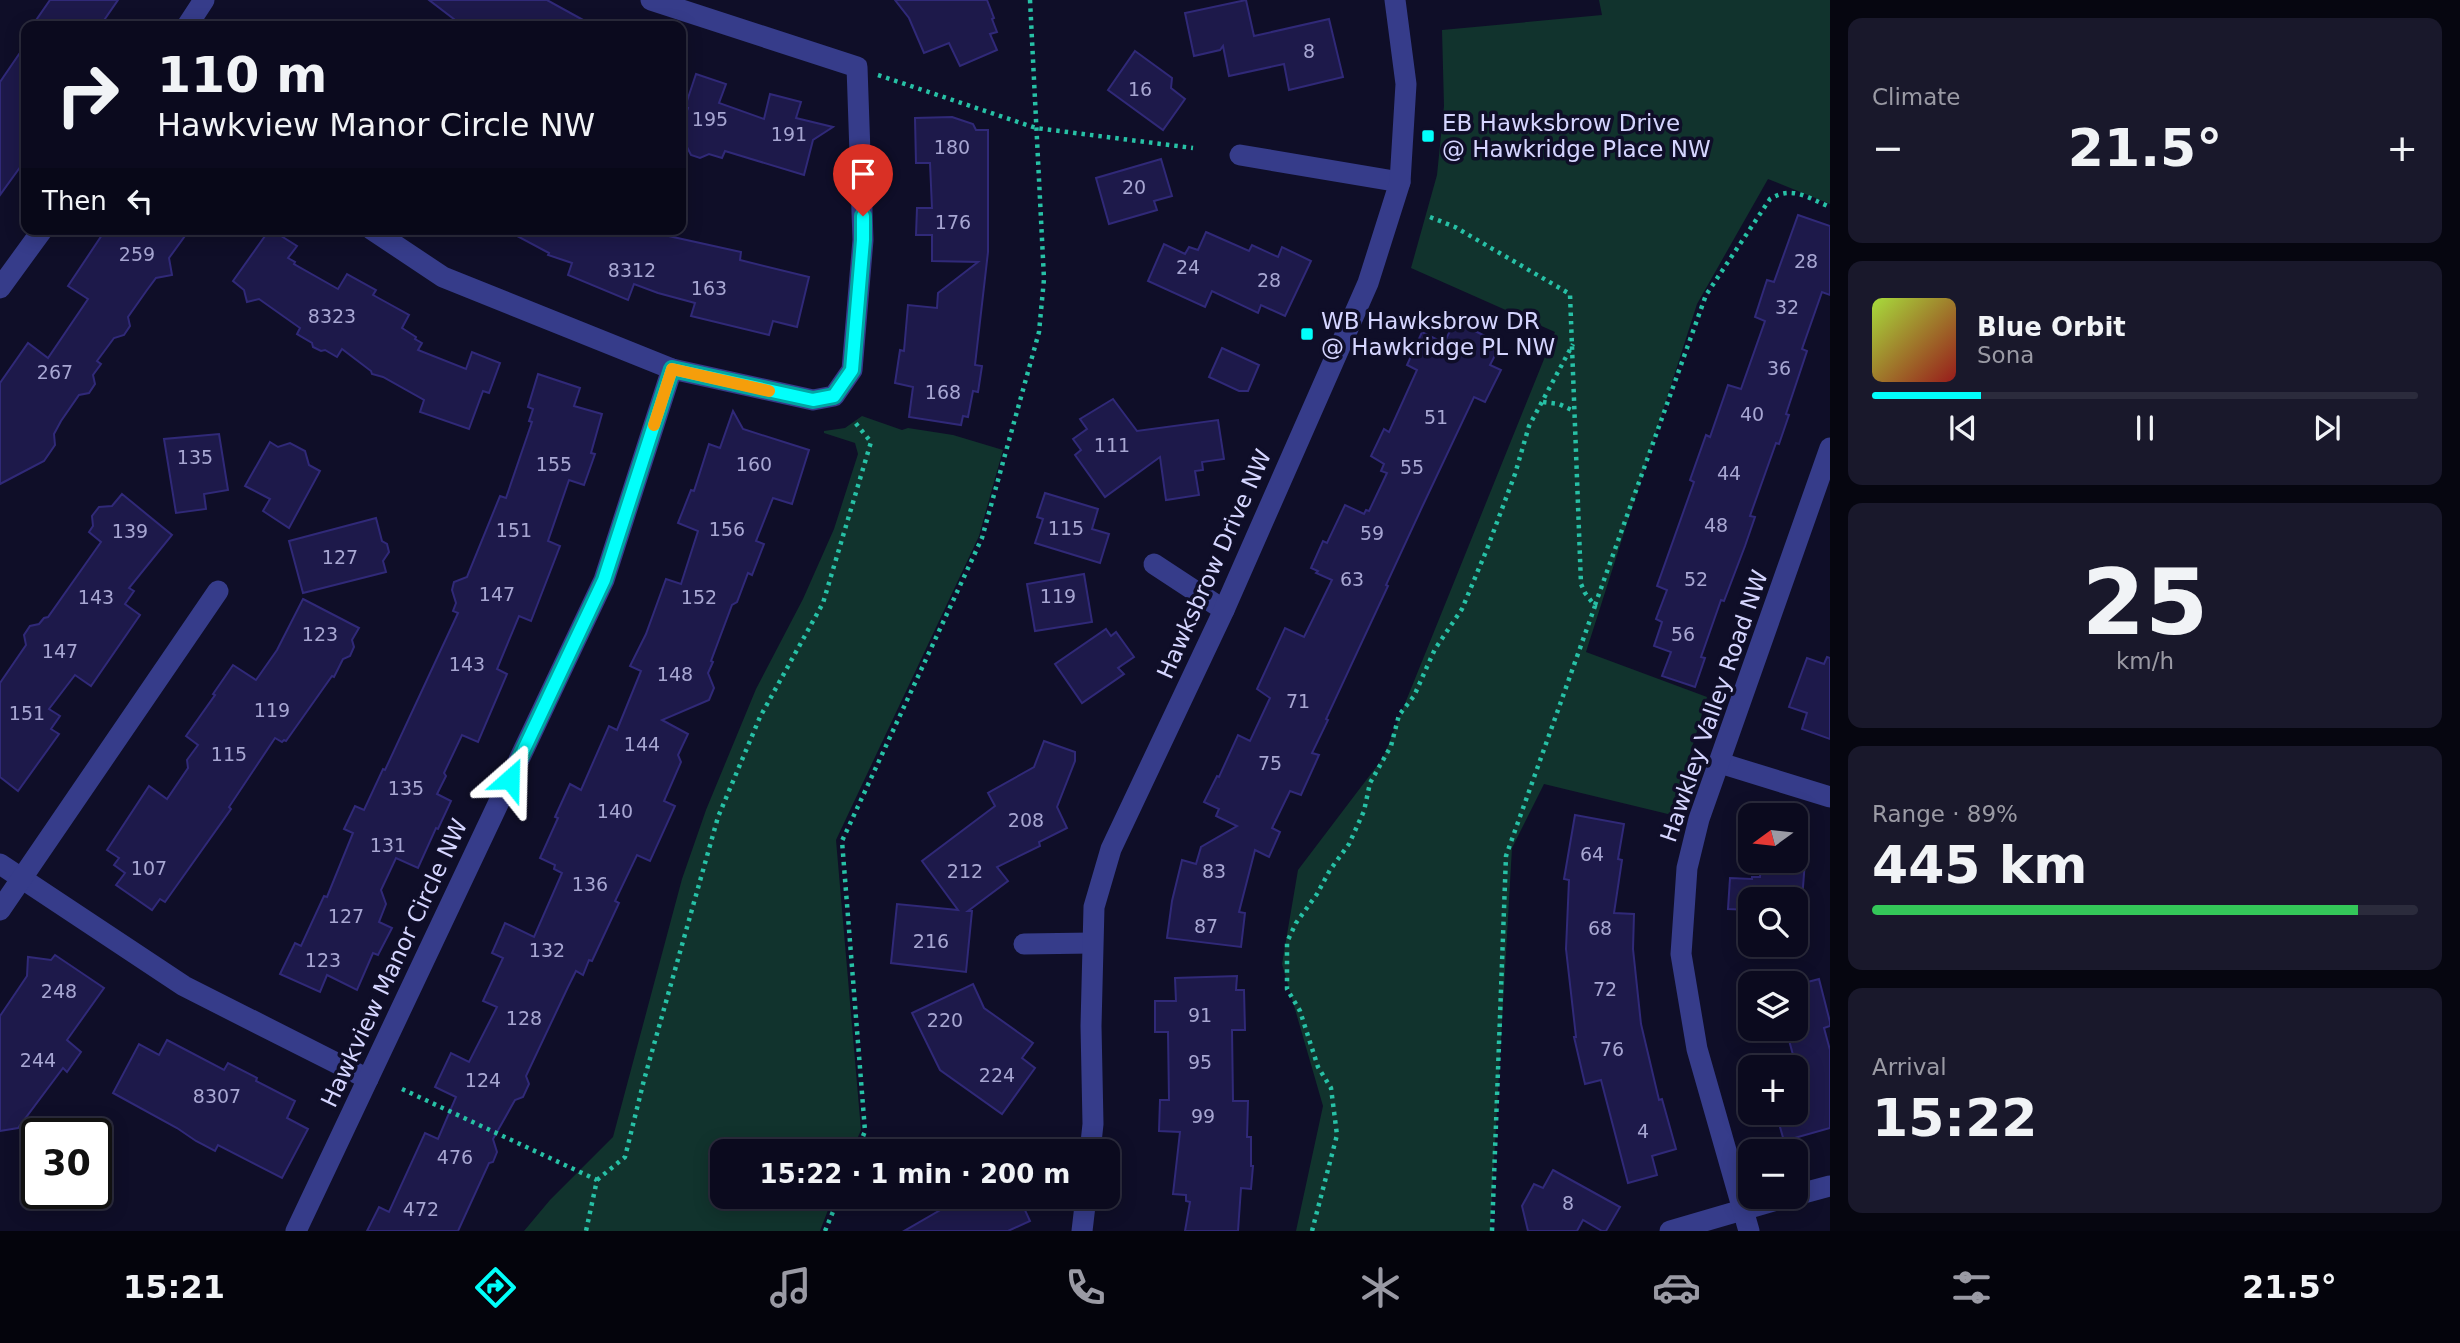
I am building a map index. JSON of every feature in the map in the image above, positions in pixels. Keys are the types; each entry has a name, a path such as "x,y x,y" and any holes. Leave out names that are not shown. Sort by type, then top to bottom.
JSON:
{"street":[{"path":"190,21 204,0"},
{"path":"380,235 443,276 672,369 813,400 834,396 852,370 863,240 857,68 652,0"},
{"name":"Hawksbrow Drive NW","path":"1091,1139 1094,908 1111,849 1224,610 1368,283 1400,182 1406,84 1395,0"},
{"path":"1240,155 1400,182"},
{"path":"0,288 39,235"},
{"name":"Hawkview Manor Circle NW","path":"296,1231 604,580 672,369"},
{"name":"Hawkley Valley Road NW","path":"1738,1191 1697,1049 1681,954 1687,868 1699,819 1830,448"},
{"path":"1154,564 1224,610"},
{"path":"0,909 218,591"},
{"path":"1720,762 1830,797"},
{"path":"0,864 184,986 368,1079"},
{"path":"1024,944 1092,943"},
{"path":"1808,1192 1830,1186"},
{"path":"1082,1231 1085,1209"},
{"path":"1670,1231 1740,1209"},
{"name":"Hawkley Valley Road NW","path":"1743,1209 1748,1231"}],"path":[{"path":"862,1139 865,1131 842,841 982,538 1039,332 1044,279 1030,0"},
{"path":"857,68 1036,128 1193,148"},
{"path":"1492,1231 1506,856 1706,295 1770,199 1782,192 1793,192 1830,207"},
{"path":"1430,217 1455,227 1570,294 1581,584 1584,593 1595,606"},
{"path":"1312,1231 1337,1135 1331,1088 1318,1067 1300,1011 1287,989 1287,942 1329,870 1349,844 1364,811 1370,783 1391,746 1399,715 1414,696 1435,649 1462,609 1488,549 1529,426 1573,344"},
{"path":"1542,402 1559,404 1575,411"},
{"path":"586,1231 597,1180 625,1157 718,817 760,717 823,603 871,442 853,420"},
{"path":"402,1089 597,1180"},
{"path":"825,1231 834,1209"}],"green space":[{"path":"1599,0 1830,0 1830,204 1768,179 1697,304 1586,652 1707,697 1672,815 1544,784 1512,848 1490,1231 1296,1231 1323,1106 1282,964 1298,870 1383,758 1555,332 1411,268 1437,175 1444,106 1442,30 1602,15"},
{"path":"862,416 902,430 908,428 953,435 1003,450 979,536 836,840 861,1130 857,1139 710,1139 710,1209 828,1209 820,1231 524,1231 550,1200 613,1137 682,879 706,810 756,689 803,599 834,529 858,454 855,443 824,431 845,428"}],"building":[{"path":"50,0 118,0 103,21 35,21"},
{"path":"429,0 547,0 585,21 456,21"},
{"path":"895,0 987,0 997,32 990,34 997,50 960,66 949,43 924,53 909,18"},
{"path":"1246,0 1254,36 1329,19 1343,77 1289,90 1284,64 1229,76 1223,46 1220,50 1194,56 1185,13"},
{"path":"21,51 21,166 0,195 0,82"},
{"path":"1135,51 1172,78 1171,88 1185,99 1163,130 1108,90"},
{"path":"696,74 726,84 719,103 764,119 770,94 801,102 796,118 833,127 813,140 804,175 725,151 722,158 709,154 700,158 691,155 686,145 686,104"},
{"path":"952,117 973,124 976,130 988,130 988,252 975,365 982,366 978,392 973,391 968,417 963,416 961,425 909,417 913,387 895,383 900,350 904,351 908,305 937,308 938,293 978,262 932,261 932,235 916,235 917,208 932,208 930,163 916,163 915,118"},
{"path":"1161,159 1172,196 1154,201 1157,210 1109,224 1096,178"},
{"path":"1798,215 1830,226 1830,295 1822,292 1802,349 1807,351 1786,414 1789,415 1750,516 1755,517 1745,546 1724,601 1721,600 1701,657 1705,658 1695,687 1662,676 1671,652 1654,646 1662,622 1656,619 1667,590 1657,586 1694,482 1690,480 1706,435 1710,437 1728,385 1741,389 1765,321 1755,317 1763,292 1767,280 1774,282"},
{"path":"1206,232 1249,251 1252,245 1278,257 1282,247 1311,261 1285,316 1261,305 1258,313 1212,291 1205,307 1148,281 1164,244 1185,254 1189,247 1198,250"},
{"path":"102,235 186,235 169,258 172,275 156,278 128,317 130,326 124,335 114,338 97,361 101,364 93,375 95,384 89,393 79,395 61,421 54,434 55,445 44,461 0,484 0,383 28,343 48,358 88,299 68,286"},
{"path":"266,235 280,235 297,246 288,258 295,262 294,264 338,289 347,274 376,290 373,295 409,315 402,328 422,343 418,350 466,369 472,352 500,363 489,393 483,391 469,429 420,412 424,400 383,377 372,374 342,349 337,357 313,347 312,343 297,334 300,328 259,299 247,302 244,290 233,281"},
{"path":"515,235 664,235 741,252 740,260 809,277 797,327 773,321 769,335 691,316 695,303 634,284 628,300 568,275 572,263 548,255 549,253"},
{"path":"1455,321 1501,344 1490,365 1501,370 1485,402 1474,397 1423,505 1326,719 1328,720 1312,753 1319,755 1301,795 1290,791 1272,828 1280,832 1269,857 1255,850 1239,912 1245,913 1241,947 1167,938 1182,860 1196,864 1201,847 1237,826 1216,816 1219,809 1204,802 1238,735 1250,741 1270,698 1257,689 1285,628 1304,637 1332,580 1311,568 1323,541 1327,543 1345,505 1364,514 1366,510 1369,511 1387,473 1381,471 1384,464 1371,456 1384,429 1389,432 1417,370 1407,365 1422,332 1444,343"},
{"path":"1222,348 1259,365 1248,391 1239,391 1209,377"},
{"path":"538,374 580,388 574,406 602,414 591,453 595,454 584,485 569,480 548,541 560,546 531,621 519,616 497,669 507,674 478,742 462,735 444,773 446,776 437,794 451,801 438,829 436,828 418,868 396,858 381,890 386,904 379,922 392,928 378,955 373,953 357,990 327,975 320,992 280,974 295,943 301,946 324,896 327,897 353,833 344,829 355,806 364,810 458,613 453,611 456,603 452,590 454,582 467,577 500,496 506,498 532,422 529,421 533,409 528,407"},
{"path":"1113,399 1137,431 1218,420 1224,459 1202,462 1203,470 1195,471 1199,495 1166,500 1160,457 1105,497 1075,455 1081,450 1073,439 1087,429 1080,419"},
{"path":"733,411 743,429 809,450 792,504 773,498 756,541 764,544 752,575 748,573 737,602 732,605 711,661 713,662 708,673 714,688 709,700 662,720 688,734 678,755 681,762 664,801 675,806 650,861 637,855 615,901 619,903 592,961 589,960 583,975 576,971 526,1076 529,1084 523,1097 515,1100 493,1139 497,1152 493,1162 489,1163 458,1231 367,1231 379,1207 389,1212 425,1133 438,1139 456,1097 435,1087 451,1053 469,1062 497,1007 483,1001 503,958 492,953 505,923 534,937 562,873 554,869 555,865 540,858 558,818 555,817 570,784 581,790 609,726 617,730 641,671 630,666 646,634 666,579 681,584 698,531 678,523 691,490 694,491 709,444 720,448"},
{"path":"219,434 228,490 204,494 206,509 176,513 164,439"},
{"path":"270,442 278,447 290,443 305,451 309,465 320,471 289,528 263,511 270,499 245,486"},
{"path":"1045,493 1098,509 1092,529 1109,534 1100,563 1035,543 1043,519 1037,517"},
{"path":"122,494 172,535 129,588 134,591 125,604 140,615 91,686 75,675 49,709 60,716 51,729 59,734 18,791 0,777 0,683 26,645 24,635 30,626 39,624 48,617 101,542 89,532 93,526 92,516 99,507 112,506"},
{"path":"376,518 382,541 387,544 389,552 383,561 386,572 303,593 289,541"},
{"path":"1084,574 1092,622 1035,631 1027,584"},
{"path":"303,599 359,628 352,640 354,647 350,656 343,659 334,677 332,676 286,741 275,738 229,807 231,809 165,902 160,899 152,910 116,885 125,873 114,865 119,858 107,850 149,786 167,799 188,768 187,760 198,745 186,736 215,695 213,694 233,665 256,680 277,650"},
{"path":"1106,629 1111,636 1116,632 1134,657 1118,668 1124,674 1082,703 1055,664"},
{"path":"1827,657 1830,658 1830,739 1802,729 1807,713 1789,707 1807,658 1824,664"},
{"path":"1044,741 1075,752 1075,761 1057,807 1067,828 1039,842 1040,846 997,867 1008,881 968,911 972,911 966,972 891,963 897,904 958,910 922,861 995,806 988,793 1034,767"},
{"path":"1575,815 1624,824 1614,913 1634,914 1633,949 1641,1024 1659,1100 1662,1099 1676,1149 1652,1156 1657,1175 1628,1183 1601,1080 1585,1084 1574,1037 1566,949 1569,880 1564,879"},
{"path":"1760,873 1804,873 1803,887 1738,887 1738,909 1728,909 1730,878 1760,877"},
{"path":"55,955 104,988 67,1040 81,1052 67,1072 63,1068 26,1118 21,1118 18,1128 0,1131 0,1016 27,976 28,957 51,960"},
{"path":"1237,976 1236,990 1244,990 1245,1030 1232,1030 1233,1101 1248,1101 1247,1137 1251,1137 1253,1166 1251,1189 1241,1188 1238,1231 1185,1231 1190,1202 1186,1201 1186,1195 1173,1194 1180,1132 1159,1131 1160,1100 1169,1100 1168,1032 1155,1032 1155,1001 1176,1001 1175,978"},
{"path":"1819,979 1830,1022 1830,1026 1824,1028 1830,1050 1830,1128 1783,1139 1779,1125 1808,1125 1808,1055 1793,1055 1789,1041 1808,1041 1808,982"},
{"path":"973,984 984,1008 1033,1043 1022,1058 1035,1068 1002,1114 940,1070 912,1013"},
{"path":"167,1040 224,1070 228,1063 295,1101 287,1118 308,1129 282,1178 218,1145 215,1151 113,1093 139,1044 159,1055"},
{"path":"1553,1170 1620,1207 1606,1231 1583,1220 1577,1231 1528,1231 1522,1206 1534,1184 1543,1188"},
{"path":"942,1209 1024,1209 1030,1221 1008,1231 904,1231"}],"slow traffic":[{"path":"654,425 672,369 769,391"}],"place":[{"name":"EB Hawksbrow Drive @ Hawkridge Place NW","path":"1428,136"},
{"name":"WB Hawksbrow DR @ Hawkridge PL NW","path":"1307,334"}],"route":[{"path":"510,779 604,580 672,369 813,400 834,396 852,370 863,216"}]}
